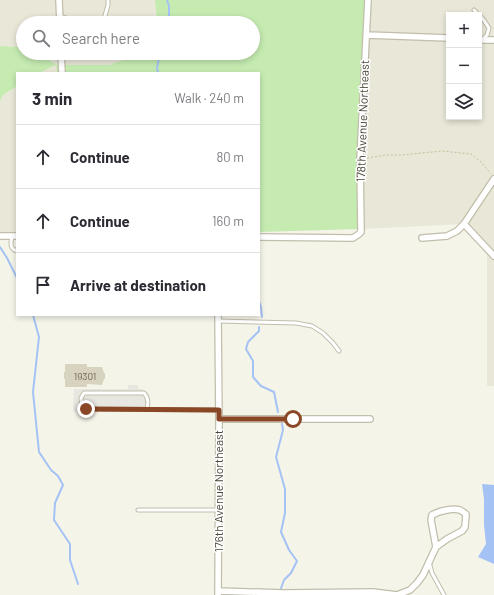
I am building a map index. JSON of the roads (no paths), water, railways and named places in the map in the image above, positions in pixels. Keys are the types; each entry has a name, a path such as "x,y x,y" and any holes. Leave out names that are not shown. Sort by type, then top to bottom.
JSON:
{"street":[{"path":"59,0 60,16"},
{"name":"178th Avenue Northeast","path":"260,237 353,238 359,234 362,229 360,159 368,0"},
{"path":"366,35 446,38"},
{"path":"482,40 494,40"},
{"path":"61,60 62,72"},
{"path":"422,238 447,236 452,234 464,224 492,177"},
{"path":"464,224 494,256"},
{"path":"0,236 14,236"},
{"name":"176th Avenue Northeast","path":"218,318 218,593"},
{"path":"219,419 370,419"},
{"path":"218,593 373,592 397,594 410,590 423,575 436,547 447,539 462,532 465,526 466,514 461,510 438,511 432,515 431,520 436,547"}],"lane":[{"path":"105,16 108,0"},
{"path":"482,18 489,28 487,35 482,39"},
{"path":"14,236 10,242 13,249 16,250"},
{"path":"218,318 296,323 312,326 323,333 339,351"},
{"path":"147,409 148,399 144,393 84,392 81,398 82,406 86,409 219,410"},
{"path":"138,510 219,510"},
{"path":"429,561 432,573 444,595"}],"water":[{"path":"482,484 494,485 494,564 478,557 486,544"}],"waterway":[{"path":"167,0 169,6 169,16"},
{"path":"158,72 159,60"},
{"path":"0,247 16,276"},
{"path":"260,304 262,317"},
{"path":"33,316 39,337 33,392 39,452 51,470 58,476 63,485 55,503 54,520 70,544 70,560 78,584"},
{"path":"259,327 259,331 248,342 246,349 253,361 253,377 261,386 274,392 278,412"},
{"path":"280,591 284,580 291,573 297,561 289,550 281,532 285,513 285,489 276,457 283,430 282,424"}]}
